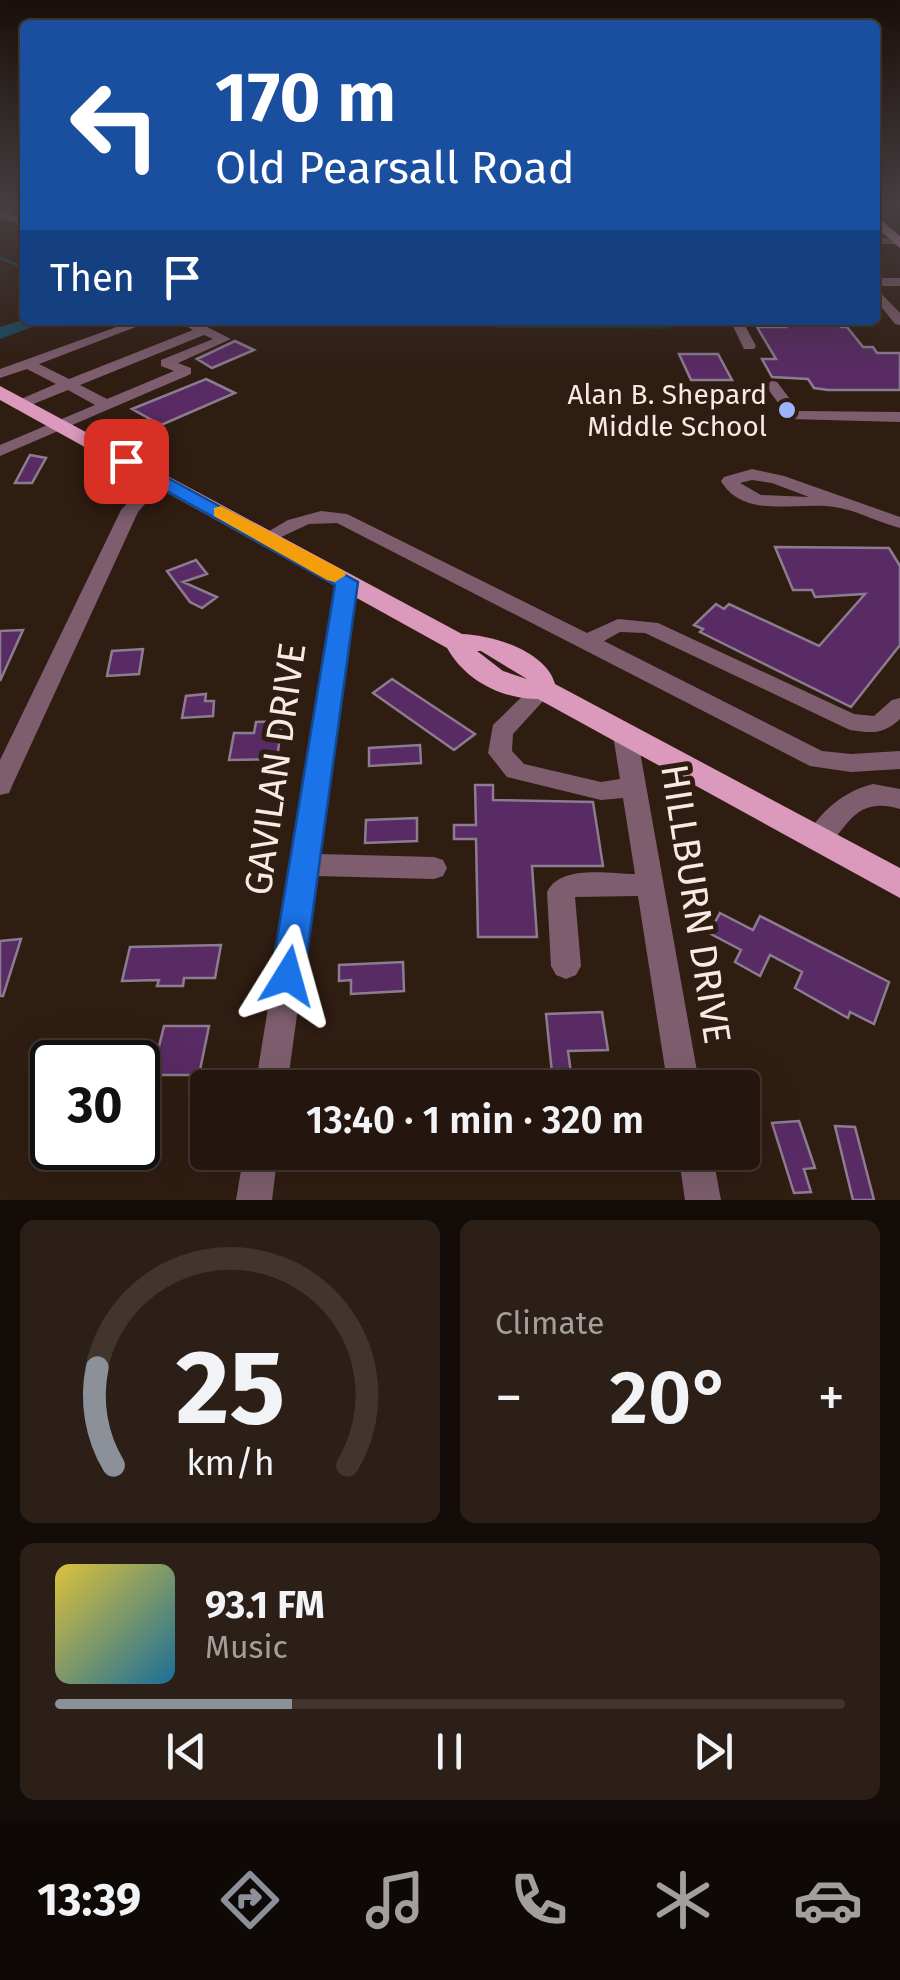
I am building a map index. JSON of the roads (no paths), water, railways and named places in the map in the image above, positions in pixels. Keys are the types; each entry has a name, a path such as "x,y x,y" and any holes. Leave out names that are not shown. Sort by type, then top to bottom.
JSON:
{"main road":[{"path":"10,398 457,642 464,660 523,692 544,690 900,884"}],"street":[{"path":"880,297 900,321"},
{"path":"0,374 134,325"},
{"path":"0,450 186,370 166,363 224,339 193,325"},
{"path":"738,325 749,346"},
{"path":"10,398 67,386 204,330"},
{"path":"28,364 106,406"},
{"path":"772,385 795,416 900,417"},
{"path":"840,502 753,500 732,490 730,482 739,475 760,475 840,502 900,524"},
{"path":"0,786 130,510 160,479"},
{"path":"268,537 305,518 325,514 341,518 818,760 900,760"},
{"name":"GAVILAN DRIVE","path":"274,1070 347,582"},
{"path":"589,642 610,626 629,623 652,628 850,722 879,725 900,705"},
{"path":"544,690 501,732 500,752 516,771 601,791 634,787"},
{"name":"HILLBURN DRIVE","path":"625,734 681,1070"},
{"path":"818,839 858,796 876,792 900,799"},
{"path":"304,865 434,868"},
{"path":"566,966 560,892 572,884 650,885"},
{"path":"254,1200 258,1170"},
{"path":"697,1170 702,1200"}],"waterway":[{"path":"8,261 20,266"},
{"path":"0,333 25,325"}],"place":[{"name":"Alan B. Shepard Middle School","path":"787,410"}]}
